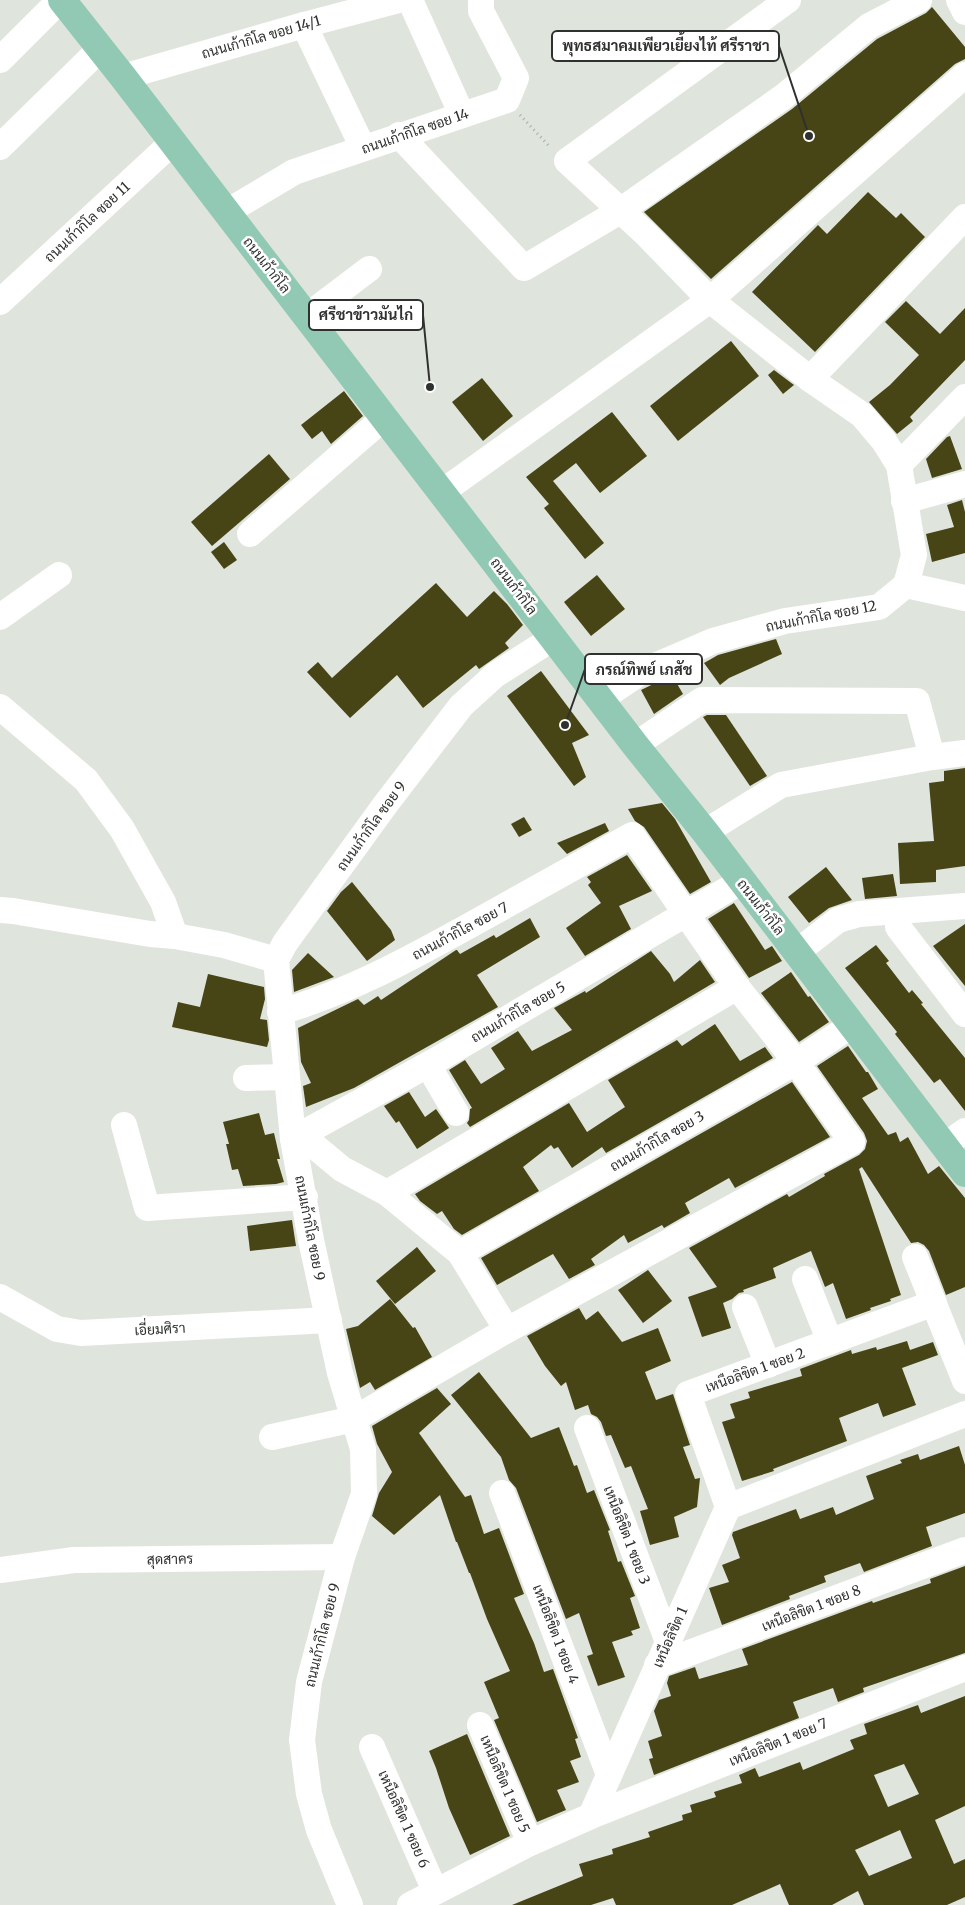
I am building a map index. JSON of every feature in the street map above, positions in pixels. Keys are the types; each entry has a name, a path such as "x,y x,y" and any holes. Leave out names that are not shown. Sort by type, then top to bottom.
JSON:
{"main road":[{"name":"ถนนเก้ากิโล","path":"61,0 174,142 635,745 705,832 852,1025 959,1152"}],"street":[{"path":"0,60 61,0"},
{"name":"ถนนเก้ากิโล ขอย 14/1","path":"123,77 304,24 399,0"},
{"path":"410,0 462,115"},
{"path":"481,0 481,11 516,78 506,100"},
{"path":"788,0 568,161 646,234 710,300 810,379 862,415 884,441 899,465 914,555 906,585 965,598"},
{"path":"399,135 524,268 620,211 784,97 868,26 919,0"},
{"path":"959,0 965,12"},
{"path":"304,24 363,148"},
{"path":"0,147 100,48"},
{"path":"442,492 710,300 965,75"},
{"name":"ถนนเก้ากิโล ซอย 14","path":"227,212 294,172 506,100"},
{"name":"ถนนเก้ากิโล ซอย 11","path":"0,302 174,142"},
{"path":"810,379 965,217"},
{"path":"306,316 369,269"},
{"path":"899,465 965,397"},
{"path":"250,534 385,417"},
{"path":"904,501 965,484"},
{"path":"0,617 60,575"},
{"name":"ถนนเก้ากิโล ซอย 12","path":"601,700 641,672 713,641 785,621 879,607 906,585"},
{"name":"ถนนเก้ากิโล ซอย 9","path":"350,1905 319,1830 309,1794 302,1740 309,1682 342,1557 364,1494 363,1449 340,1374 311,1240 297,1137 286,1076 276,960 284,943 461,706 494,675 553,638"},
{"path":"635,745 702,700 917,701 932,757"},
{"path":"0,707 86,780 122,829 163,902 175,936"},
{"path":"705,832 781,784 932,757 965,753"},
{"name":"ถนนเก้ากิโล ซอย 7","path":"280,1012 316,1002 433,946 632,835 686,914"},
{"name":"ถนนเก้ากิโล ซอย 5","path":"297,1137 428,1065 742,881"},
{"path":"797,952 838,920 859,914 965,906"},
{"path":"0,910 150,934 175,936 224,945 276,960"},
{"path":"272,1436 354,1419 506,1330 852,1142 796,1062 737,986 686,914"},
{"path":"898,927 965,1014"},
{"path":"387,1193 737,986"},
{"name":"ถนนเก้ากิโล ซอย 3","path":"460,1253 796,1062 852,1025"},
{"path":"428,1065 456,1113"},
{"path":"246,1078 286,1076"},
{"path":"124,1125 147,1208 305,1197"},
{"path":"297,1137 342,1169 387,1193 460,1253 506,1330"},
{"path":"915,1257 965,1381"},
{"path":"805,1279 830,1342"},
{"name":"เอี่ยมศิรา","path":"0,1297 57,1329 81,1333 328,1320"},
{"name":"เหนือลิขิต 1 ซอย 2","path":"728,1507 688,1394 934,1303"},
{"path":"744,1307 768,1365"},
{"path":"728,1507 965,1414"},
{"name":"เหนือลิขิต 1 ซอย 3","path":"587,1428 663,1654"},
{"name":"เหนือลิขิต 1 ซอย 4","path":"502,1493 609,1775"},
{"name":"เหนือลิขิต 1","path":"591,1816 728,1507"},
{"name":"เหนือลิขิต 1 ซอย 8","path":"663,1654 965,1550"},
{"name":"สุดสาคร","path":"0,1570 74,1560 342,1557"},
{"name":"เหนือลิขิต 1 ซอย 7","path":"591,1816 965,1668"},
{"name":"เหนือลิขิต 1 ซอย 5","path":"480,1725 530,1843"},
{"name":"เหนือลิขิต 1 ซอย 6","path":"372,1747 435,1891"},
{"path":"410,1905 530,1843 591,1816"}],"path":[{"path":"506,100 546,143 568,161"}],"building":[{"path":"932,7 965,47 965,59 955,64 711,279 644,212 792,109 877,39 926,13"},
{"path":"868,192 896,218 901,213 925,237 815,352 752,292 818,225 827,234"},
{"path":"906,301 940,334 965,308 965,360 910,417 913,421 897,434 869,402 890,385 919,355 885,322"},
{"path":"731,341 759,376 678,441 650,406"},
{"path":"774,370 794,385 783,394 768,375"},
{"path":"482,378 513,416 483,441 452,402"},
{"path":"344,391 363,416 331,444 322,431 312,439 301,425"},
{"path":"612,412 647,456 600,493 576,463 553,481 604,543 585,559 544,508 549,504 526,477"},
{"path":"950,436 962,469 932,478 926,459"},
{"path":"269,454 290,479 212,546 191,522"},
{"path":"962,500 965,512 965,553 932,562 926,534 954,527 947,505"},
{"path":"224,542 237,560 224,569 211,552"},
{"path":"597,575 625,609 591,636 564,602"},
{"path":"436,583 467,617 494,591 523,625 505,643 509,648 479,669 476,665 423,708 397,675 350,718 307,672 318,662 332,678"},
{"path":"776,639 782,654 729,678 720,685 704,663 718,655"},
{"path":"541,671 589,735 572,743 586,777 574,786 507,696"},
{"path":"672,675 683,694 654,714 641,690"},
{"path":"707,715 726,715 767,776 750,786 703,717"},
{"path":"965,768 965,866 936,870 936,882 900,884 898,843 934,841 929,783 944,781 944,771"},
{"path":"662,803 675,819 711,882 690,894 644,827 635,821 628,809"},
{"path":"524,817 532,830 519,837 511,824"},
{"path":"605,823 609,831 567,854 557,843"},
{"path":"627,855 652,891 619,906 631,929 585,956 566,928 601,903 588,885 591,882 587,877"},
{"path":"826,867 852,900 829,908 809,923 788,897"},
{"path":"893,874 897,896 865,899 862,878"},
{"path":"352,882 391,930 395,940 367,961 327,911 341,892"},
{"path":"734,903 765,950 772,946 782,961 749,978 708,919"},
{"path":"530,918 540,937 477,975 498,1007 354,1088 306,1107 303,1086 311,1083 301,1062 298,1028 358,999 364,1005 378,996 381,1000 456,950 460,954 494,935 496,938"},
{"path":"965,924 965,986 933,946"},
{"path":"876,945 889,961 886,963 909,993 912,990 923,1003 921,1004 965,1058 965,1111 940,1079 934,1083 895,1034 897,1032 845,968"},
{"path":"651,951 670,974 674,982 700,960 715,982 470,1127 467,1123 470,1109 472,1108 449,1070 465,1060 481,1084 505,1069 491,1048 518,1031 532,1051 572,1030 554,1008 585,991 586,993"},
{"path":"308,953 334,977 294,992 292,970"},
{"path":"791,972 808,997 810,996 829,1022 799,1042 761,993"},
{"path":"208,974 264,987 265,999 260,1019 267,1020 269,1040 267,1047 172,1027 178,1002 200,1007"},
{"path":"715,1024 740,1061 765,1047 773,1058 606,1153 602,1147 572,1168 558,1147 554,1149 551,1145 523,1167 539,1191 462,1235 454,1229 442,1211 437,1214 420,1201 415,1194 569,1103 587,1132 625,1107 608,1080 677,1040 682,1046"},
{"path":"848,1046 866,1072 868,1072 878,1089 862,1098 888,1135 896,1132 900,1142 908,1137 928,1174 939,1166 965,1198 965,1287 946,1295 929,1251 918,1242 911,1243 862,1167 859,1169 901,1295 890,1299 891,1301 870,1308 871,1310 846,1319 833,1283 825,1287 811,1251 773,1268 776,1278 743,1290 744,1292 723,1303 731,1328 702,1337 688,1297 717,1287 689,1248 787,1194 789,1197 825,1176 824,1174 859,1155 865,1149 867,1141 864,1133 817,1066"},
{"path":"792,1082 830,1137 735,1188 729,1178 685,1203 690,1213 664,1228 662,1225 628,1243 624,1235 591,1259 595,1265 569,1279 553,1254 497,1285 481,1258"},
{"path":"409,1092 425,1117 436,1109 449,1128 417,1149 399,1121 396,1123 384,1106"},
{"path":"259,1113 265,1135 274,1133 280,1159 277,1159 284,1182 243,1186 238,1169 232,1170 226,1144 229,1144 223,1122"},
{"path":"292,1220 296,1246 250,1251 247,1226"},
{"path":"417,1247 436,1271 395,1304 376,1281"},
{"path":"648,1270 672,1301 643,1323 618,1290"},
{"path":"390,1299 413,1328 415,1327 432,1357 375,1390 370,1382 360,1388 346,1329 358,1326"},
{"path":"579,1308 586,1320 598,1311 622,1342 658,1328 671,1361 645,1372 656,1400 673,1394 690,1445 683,1447 695,1479 700,1478 697,1507 674,1517 679,1537 650,1545 640,1511 648,1509 631,1466 625,1468 611,1435 606,1436 601,1422 591,1414 588,1405 575,1410 566,1382 561,1386 545,1366 527,1336"},
{"path":"907,1341 910,1350 933,1342 938,1355 902,1368 916,1405 883,1417 878,1403 839,1418 847,1441 773,1469 774,1471 742,1481 722,1422 735,1418 730,1404 750,1398 748,1392 802,1376 800,1369 851,1350 852,1354 876,1347 877,1350"},
{"path":"479,1372 531,1438 559,1427 574,1466 577,1465 587,1493 594,1490 610,1530 608,1531 618,1562 621,1561 635,1596 630,1598 640,1628 631,1631 633,1635 612,1642 625,1677 598,1686 587,1656 593,1654 579,1613 566,1619 516,1488 509,1480 501,1457 451,1395"},
{"path":"437,1388 451,1404 419,1433 465,1497 471,1495 484,1534 499,1528 524,1594 514,1598 534,1643 544,1672 553,1669 578,1738 575,1739 581,1757 570,1761 579,1782 557,1790 566,1810 537,1822 494,1720 499,1718 484,1682 510,1671 456,1542 440,1495 394,1535 372,1516 379,1493 392,1472 377,1444 372,1426"},
{"path":"959,1446 965,1465 965,1513 926,1527 932,1546 864,1572 860,1563 824,1576 826,1582 789,1596 790,1599 722,1625 709,1588 729,1582 722,1565 740,1558 732,1535 733,1532 796,1509 800,1519 833,1507 836,1515 874,1499 866,1476 902,1463 900,1460 918,1454 920,1460"},
{"path":"965,1566 965,1653 863,1688 864,1692 838,1702 833,1688 793,1702 799,1718 654,1775 649,1759 653,1758 648,1741 662,1736 654,1711 659,1700 671,1696 667,1683 669,1676 695,1667 699,1679 748,1665 742,1649 872,1601 873,1603 931,1583 930,1579"},
{"path":"965,1696 965,1806 935,1820 954,1864 965,1859 965,1897 947,1905 864,1905 858,1891 832,1905 789,1905 780,1884 732,1905 616,1905 613,1898 591,1905 512,1905 583,1876 579,1864 613,1854 612,1849 650,1837 648,1832 683,1820 682,1815 692,1812 690,1805 716,1797 714,1792 742,1783 739,1775 755,1768 759,1777 800,1762 803,1770 854,1749 850,1740 867,1734 864,1724 918,1705 921,1713","holes":["904,1764 919,1794 888,1807 874,1775","900,1830 912,1858 869,1876 855,1850"]},
{"path":"467,1734 510,1836 470,1855 449,1808 429,1751"}],"place":[{"name":"พุทธสมาคมเพียวเยี้ยงไท้ ศรีราชา","path":"809,136"},
{"name":"ศรีชาข้าวมันไก่","path":"430,387"},
{"name":"ภรณ์ทิพย์ เภสัช","path":"565,725"}]}
